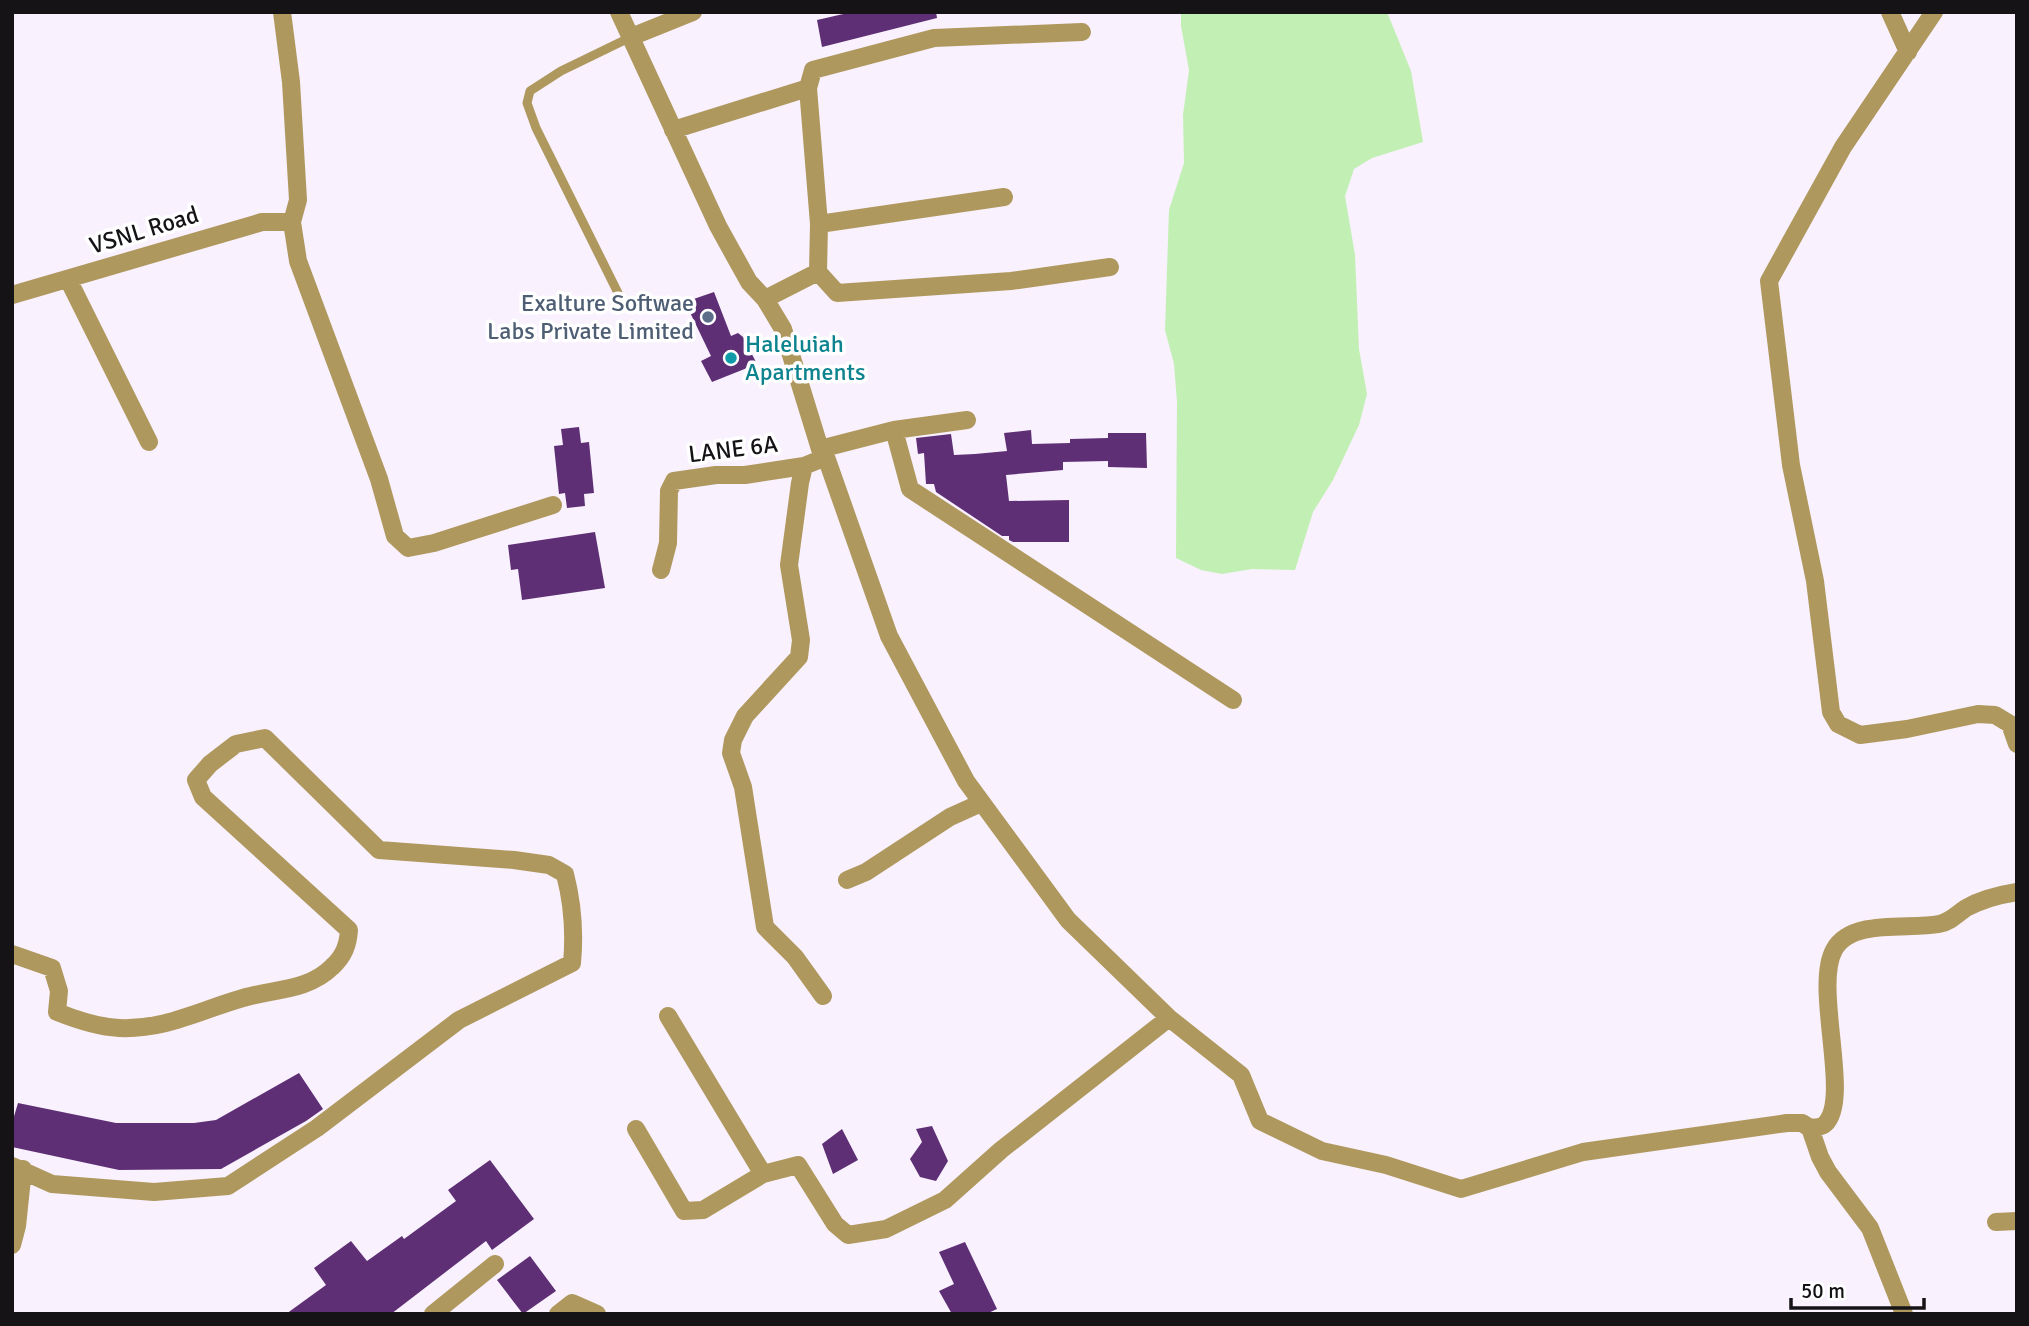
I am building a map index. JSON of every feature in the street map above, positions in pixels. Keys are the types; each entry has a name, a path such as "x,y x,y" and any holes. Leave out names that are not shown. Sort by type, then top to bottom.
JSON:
{"street":[{"path":"282,12 291,82 298,200 292,222 298,261 379,479 395,536 408,548 435,543 553,505"},
{"path":"620,12 718,226 749,282 765,299 783,329 823,453 889,636 966,781 1068,920 1169,1018 1241,1075 1260,1121 1322,1151 1386,1165 1461,1189 1583,1152 1802,1123 1810,1128 1828,1172 1870,1228 1904,1314"},
{"path":"631,37 693,12"},
{"path":"1890,12 1908,52"},
{"path":"1934,12 1843,147 1769,281 1791,465 1815,581 1831,712 1838,724 1860,735 1907,729 1978,714 1995,715 2010,724 2017,744"},
{"path":"1082,32 934,38 813,71 808,88 818,224 818,272 837,293 1011,281 1110,267"},
{"path":"673,130 808,88"},
{"path":"818,224 1004,197"},
{"name":"VSNL Road","path":"12,295 262,222 292,222"},
{"path":"765,299 818,272"},
{"path":"68,279 149,442"},
{"path":"823,996 795,957 765,927 745,796 731,753 733,740 745,716 799,657 802,640 789,565 804,466 823,453 894,430 967,420"},
{"path":"894,430 910,489 1233,700"},
{"name":"LANE 6A","path":"661,570 668,542 668,491 674,481 716,475 745,475 804,466"},
{"path":"12,954 52,968 59,992 57,1012 85,1023 119,1028 172,1023 243,998 302,986 331,968 348,947 349,930 203,797 196,780 210,764 236,744 265,738 379,850 548,865 565,874 573,906 572,963 459,1020 317,1128 228,1185 154,1192 52,1184 17,1168 17,1226 12,1245"},
{"path":"847,880 866,872 950,817 981,803"},
{"path":"1810,1128 1826,1123 1835,1091 1829,1012 1829,966 1834,949 1847,936 1867,929 1940,924 1987,897 2017,892"},
{"path":"668,1016 763,1174"},
{"path":"636,1129 684,1211 703,1210 763,1174 798,1165 835,1224 848,1235 886,1229 945,1200 1001,1150 1169,1018"},
{"path":"1996,1222 2017,1221"},
{"path":"433,1314 495,1264"},
{"path":"558,1314 572,1303 597,1314"}],"lane":[{"path":"622,302 527,103 530,91 540,84 631,37"}],"green space":[{"path":"1181,12 1387,12 1411,71 1423,142 1372,158 1354,169 1345,196 1355,255 1359,349 1367,394 1359,425 1333,480 1313,512 1295,570 1252,569 1222,574 1201,570 1176,558 1177,402 1174,364 1165,330 1169,210 1184,163 1183,115 1189,70"}],"building":[{"path":"852,12 936,12 937,18 822,47 817,20"},
{"path":"714,292 731,336 738,333 743,337 757,364 712,382 701,361 711,356 685,302"},
{"path":"579,427 581,443 589,442 594,493 584,494 585,506 567,508 565,493 559,494 554,446 563,445 561,429"},
{"path":"1031,430 1032,444 1108,438 1108,433 1146,433 1147,468 1108,467 1108,461 1063,462 1063,470 1006,475 1009,501 1069,500 1069,542 1013,542 1009,540 1009,536 1002,536 936,492 934,484 926,484 924,453 918,454 916,438 951,434 954,455 975,454 1007,451 1004,433"},
{"path":"595,532 605,588 522,600 518,569 511,570 508,545"},
{"path":"299,1073 323,1109 221,1169 119,1170 12,1147 12,1123 18,1103 116,1123 194,1123 216,1120"},
{"path":"932,1126 948,1161 936,1181 920,1177 910,1159 922,1142 916,1129"},
{"path":"842,1129 858,1160 833,1174 822,1144"},
{"path":"490,1160 534,1219 492,1250 486,1241 391,1314 286,1314 326,1285 314,1268 351,1241 367,1261 402,1236 404,1239 456,1201 448,1190"},
{"path":"965,1242 997,1309 986,1314 952,1314 939,1291 954,1284 939,1252"},
{"path":"530,1256 556,1291 523,1314 497,1280"}],"place":[{"name":"Exalture Softwae Labs Private Limited","path":"708,317"},
{"name":"Haleluiah Apartments","path":"731,358"}]}
